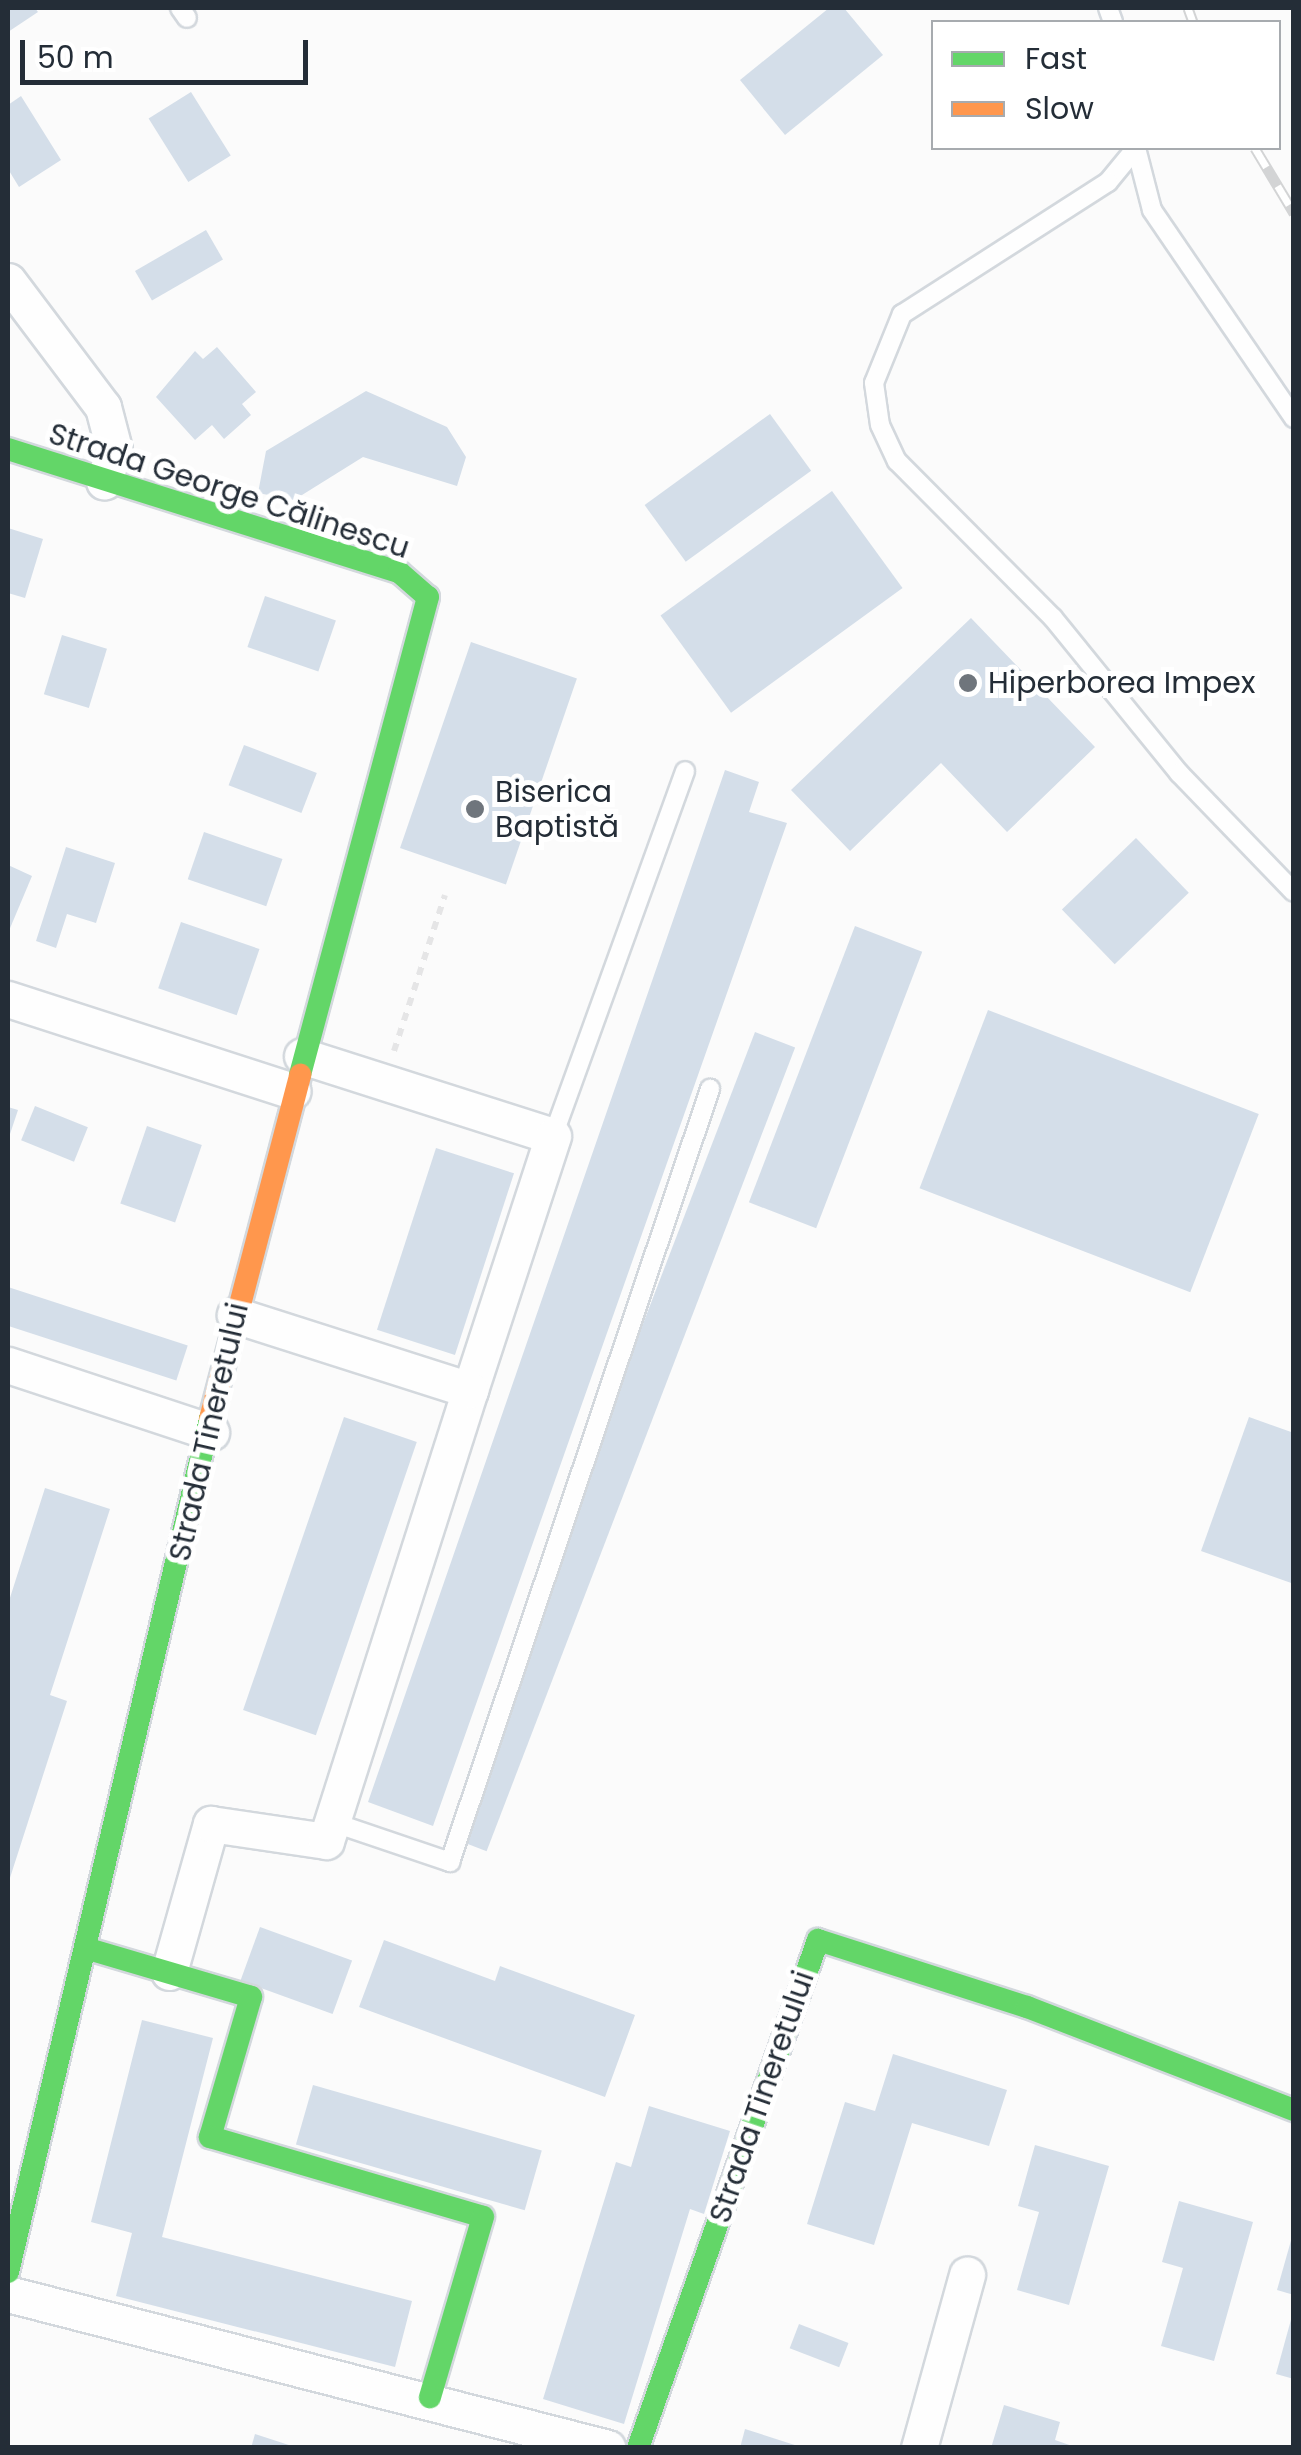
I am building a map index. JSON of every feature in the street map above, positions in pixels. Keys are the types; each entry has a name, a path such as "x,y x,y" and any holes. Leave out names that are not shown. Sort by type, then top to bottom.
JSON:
{"street":[{"path":"8,281 103,407 114,449 104,481"},
{"name":"Strada George Călinescu","path":"8,448 398,572 428,597"},
{"name":"Strada Tineretului","path":"8,2272 211,1432 234,1315 428,597"},
{"path":"8,1000 293,1090"},
{"path":"168,1972 211,1824 326,1841 553,1136 302,1056"},
{"path":"234,1315 470,1390"},
{"path":"8,1366 211,1432"},
{"name":"Strada Tineretului","path":"638,2448 818,1940 1028,2007 1294,2110"},
{"path":"85,1948 251,1997 210,2137 483,2218 430,2397"},
{"path":"21,2098 47,2107"},
{"path":"919,2448 966,2275"},
{"path":"8,2294 430,2397 608,2448"}],"lane":[{"path":"1134,150 1108,182 902,314 874,383 880,425 897,461 1053,618 1179,773 1294,892"},
{"path":"1137,150 1152,210 1294,418"},
{"path":"553,1136 685,771"},
{"path":"332,1822 450,1862 710,1089"}],"path":[{"path":"385,1081 446,895"}],"building":[{"path":"8,8 35,8 38,12 8,32"},
{"path":"829,8 844,8 883,55 785,135 740,80"},
{"path":"191,92 231,156 188,182 149,118"},
{"path":"21,96 61,160 19,187 8,169 8,105"},
{"path":"206,230 223,259 152,300 135,271"},
{"path":"217,347 256,392 242,404 251,415 224,439 212,425 195,440 156,397 195,351 203,359"},
{"path":"366,391 447,427 466,457 457,486 363,457 294,500 258,493 266,451"},
{"path":"770,414 811,471 686,562 645,505"},
{"path":"832,491 903,588 731,713 660,616"},
{"path":"8,528 43,539 25,598 8,593"},
{"path":"265,596 336,620 318,671 247,647"},
{"name":"Hiperborea Impex","path":"971,618 1095,747 1007,832 941,763 850,851 791,790"},
{"path":"62,635 107,649 89,708 44,694"},
{"path":"471,642 577,678 506,885 400,848"},
{"path":"244,745 317,773 301,813 229,785"},
{"path":"725,770 759,782 749,812 787,823 433,1826 368,1802"},
{"path":"204,832 282,859 266,906 188,879"},
{"path":"1136,838 1189,893 1115,964 1062,910"},
{"path":"66,847 115,863 96,923 67,914 56,948 36,941"},
{"path":"8,865 32,876 8,933"},
{"path":"181,922 259,949 237,1015 158,988"},
{"path":"855,926 922,952 816,1228 749,1202"},
{"path":"988,1010 1259,1114 1190,1292 920,1188"},
{"path":"755,1032 795,1047 487,1851 446,1836"},
{"path":"35,1106 88,1127 74,1162 21,1140"},
{"path":"8,1107 18,1110 8,1140"},
{"path":"147,1126 202,1145 175,1222 120,1204"},
{"path":"436,1148 514,1173 455,1355 377,1330"},
{"path":"8,1287 188,1345 176,1381 8,1326"},
{"path":"344,1417 417,1442 316,1735 243,1710"},
{"path":"1249,1417 1294,1433 1294,1584 1201,1551"},
{"path":"45,1488 110,1509 50,1695 67,1701 8,1884 8,1604"},
{"path":"260,1927 352,1961 333,2014 241,1981"},
{"path":"384,1940 495,1981 500,1966 635,2015 605,2097 359,2007"},
{"path":"142,2020 213,2038 162,2237 412,2301 395,2367 116,2296 132,2233 91,2222"},
{"path":"893,2054 1007,2090 989,2146 912,2123 874,2245 807,2224 845,2102 875,2111"},
{"path":"313,2085 542,2151 525,2210 296,2145"},
{"path":"649,2106 730,2131 704,2214 690,2209 624,2424 543,2399 616,2162 631,2167"},
{"path":"1035,2145 1109,2166 1069,2305 1017,2290 1039,2212 1018,2206"},
{"path":"1179,2201 1253,2222 1214,2361 1161,2346 1183,2268 1162,2262"},
{"path":"1294,2237 1294,2295 1277,2290"},
{"path":"1294,2316 1294,2379 1276,2374"},
{"path":"799,2324 848,2343 839,2367 790,2348"},
{"path":"1004,2405 1060,2422 1055,2440 1078,2448 991,2448"},
{"path":"745,2429 801,2447 801,2448 740,2448"},
{"path":"255,2434 295,2447 295,2448 251,2448"}],"railway":[{"path":"1188,8 1192,20"},
{"path":"1256,150 1294,213"}],"traffic: fast":[{"path":"8,449 399,572 428,597 300,1075"},
{"path":"8,2272 210,1419"},
{"path":"638,2448 818,1940 1027,2007 1294,2110"},
{"path":"85,1948 251,1997 210,2137 483,2217 430,2397"}],"traffic: slow":[{"path":"210,1419 300,1075"}],"place":[{"name":"Hiperborea Impex","path":"968,683"},
{"name":"Biserica Baptistă","path":"475,809"}]}
